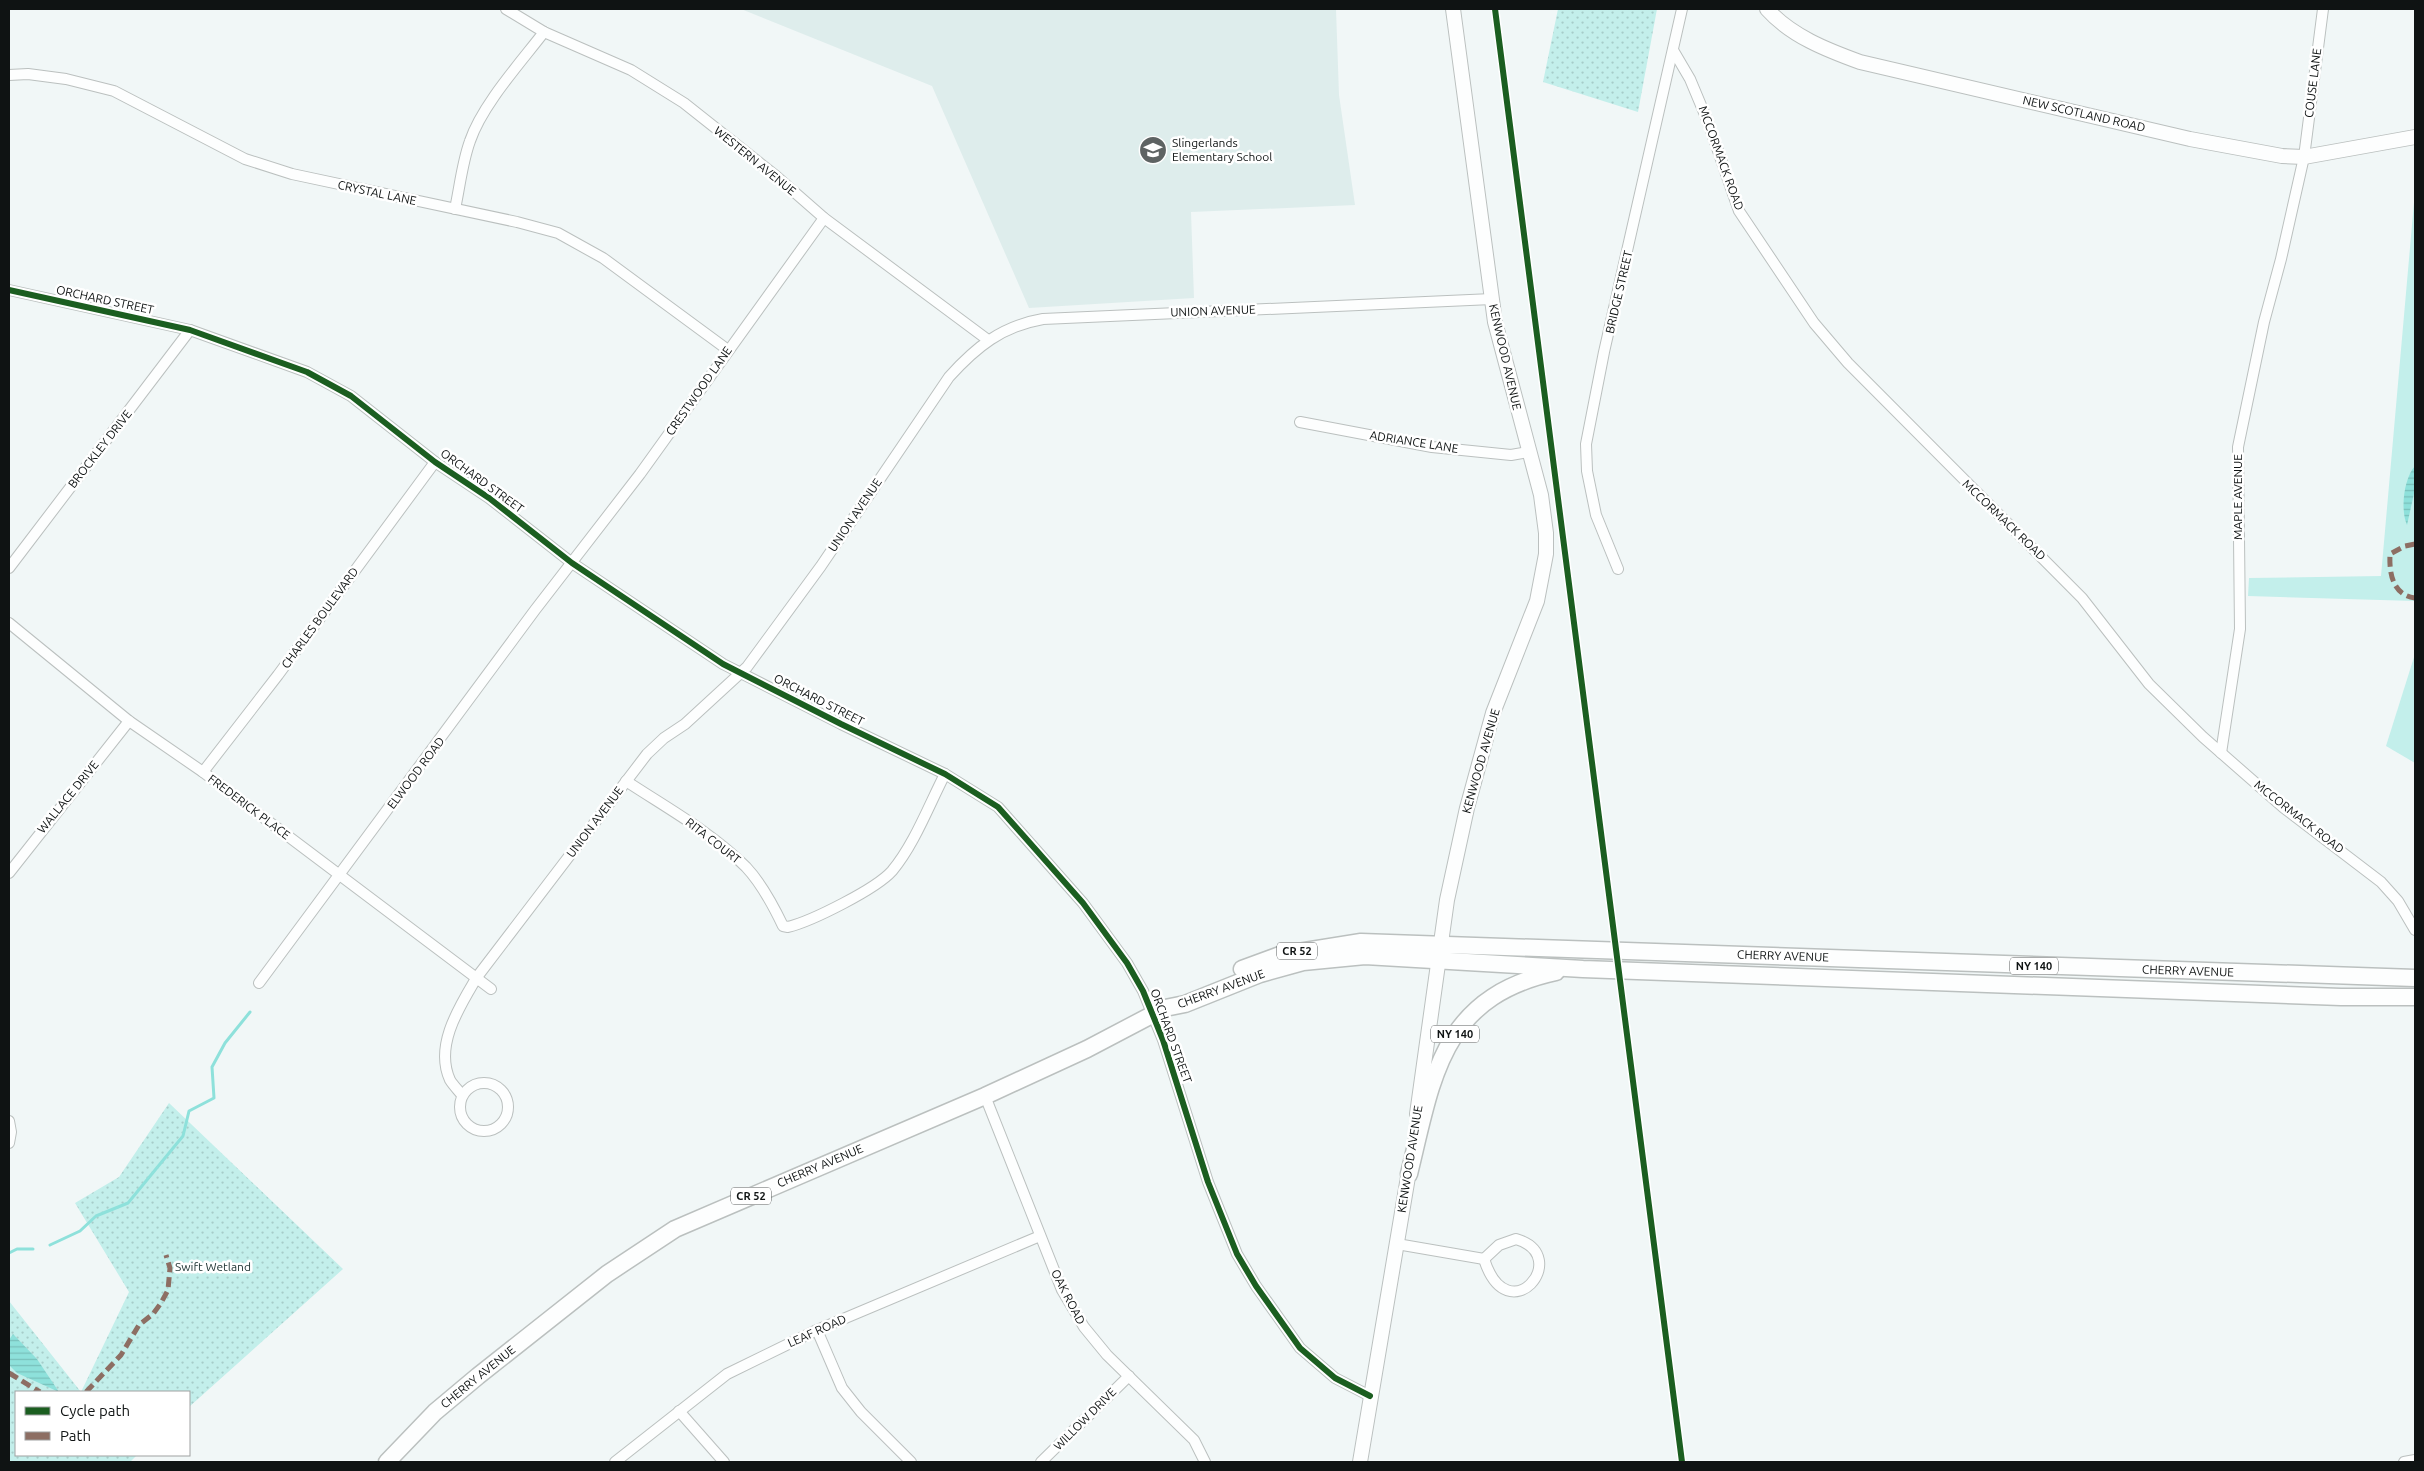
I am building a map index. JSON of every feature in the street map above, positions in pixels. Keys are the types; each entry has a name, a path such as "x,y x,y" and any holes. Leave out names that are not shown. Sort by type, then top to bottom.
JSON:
{"main road":[{"name":"KENWOOD AVENUE","path":"1360,1462 1409,1174 1447,900 1483,743 1537,601 1543,579 1546,554 1544,511 1501,349 1492,299 1453,9"},
{"name":"NEW SCOTLAND ROAD","path":"1767,9 1787,27 1802,37 1833,52 1860,62 2190,138 2282,156 2304,157 2415,137"},
{"name":"CHERRY AVENUE","path":"387,1462 436,1412 478,1376 643,1249 702,1216 984,1096 1087,1049 1159,1011 1185,1004 1260,974 1303,962 1440,951 1580,948 2415,978"},
{"name":"CHERRY AVENUE","path":"1440,951 1583,969 2341,997 2415,997"},
{"name":"NY 140","path":"1409,1174 1438,1066 1451,1039 1469,1016 1493,996 1518,983 1546,974 1583,969"}],"street":[{"name":"WESTERN AVENUE","path":"506,9 544,32 631,70 660,86 776,176 824,218 988,340"},
{"name":"COUSE LANE","path":"2304,157 2323,9"},
{"name":"BRIDGE STREET","path":"1618,569 1596,515 1587,471 1586,444 1604,352 1673,50 1685,10"},
{"path":"456,209 464,161 476,127 487,108 544,32"},
{"name":"MCCORMACK ROAD","path":"1673,50 1690,79 1708,122 1739,211 1814,323 1873,389 2082,598 2149,684 2221,753 2284,808 2381,882 2398,901 2415,930"},
{"name":"CRYSTAL LANE","path":"9,74 28,74 66,79 114,91 245,159 339,185 456,209 558,233 603,258 728,350"},
{"name":"MAPLE AVENUE","path":"2221,753 2240,629 2238,447 2264,322 2282,259 2304,157"},
{"name":"CRESTWOOD LANE","path":"572,563 640,474 824,218"},
{"name":"ORCHARD STREET","path":"9,290 190,330 307,372 351,396 435,462 489,498 572,563 626,601 740,672 840,724 945,774 998,807 1026,836 1084,903 1159,1011 1208,1182 1237,1254 1256,1286 1300,1348 1335,1378 1370,1396"},
{"name":"UNION AVENUE","path":"462,1095 450,1080 447,1067 448,1036 459,1008 476,977 647,754 664,738 684,724 747,667 821,566 949,377 970,354 988,340 1024,322 1043,319 1492,299"},
{"name":"BROCKLEY DRIVE","path":"9,568 190,330"},
{"name":"ADRIANCE LANE","path":"1300,422 1432,446 1511,455 1528,452"},
{"name":"CHARLES BOULEVARD","path":"203,772 278,676 435,462"},
{"name":"ELWOOD ROAD","path":"259,983 572,563"},
{"name":"FREDERICK PLACE","path":"9,623 129,721 203,772 491,989"},
{"name":"WALLACE DRIVE","path":"9,873 129,721"},
{"name":"RITA COURT","path":"626,781 689,822 735,858 759,884 783,926 793,926 855,897 890,873 903,856 945,774"},
{"path":"474,1084 491,1084 504,1093 507,1101 506,1118 501,1124 486,1132 470,1128 461,1117 459,1110 462,1095 474,1084"},
{"name":"OAK ROAD","path":"984,1096 1062,1290 1084,1327 1107,1355 1194,1440 1205,1462"},
{"path":"9,1121 12,1132 9,1143"},
{"name":"LEAF ROAD","path":"615,1462 727,1374 817,1330 1040,1236"},
{"path":"1508,1240 1521,1241 1536,1253 1540,1266 1532,1285 1525,1289 1511,1291 1497,1285 1484,1259 1499,1245 1508,1240"},
{"path":"1398,1244 1484,1259"},
{"path":"817,1330 842,1388 861,1412 911,1462"},
{"name":"WILLOW DRIVE","path":"1041,1462 1129,1376"},
{"path":"679,1411 724,1462"},
{"path":"2404,1462 2415,1460"}],"shaded area":[{"name":"Slingerlands Elementary School","path":"741,9 1336,9 1339,95 1355,205 1191,212 1194,298 1029,308 932,86"}],"green space":[{"path":"1558,9 1657,9 1638,112 1543,82"},
{"path":"2415,191 2415,601 2248,596 2249,578 2381,576"},
{"path":"2415,654 2415,763 2386,746"},
{"name":"Swift Wetland","path":"169,1103 343,1269 190,1406 190,1391 81,1391 129,1292 75,1203 119,1177"},
{"path":"9,1301 80,1391 15,1391 15,1456 136,1456 130,1462 9,1462"}],"water":[{"path":"2415,466 2415,489 2407,525 2404,511 2404,494 2408,478"},
{"path":"13,1334 37,1359 58,1391 17,1373 9,1365 9,1340"}],"waterway":[{"path":"50,1245 80,1231 96,1216 128,1203 183,1136 189,1111 214,1098 212,1067 225,1043 250,1012"},
{"path":"9,1253 17,1249 33,1249"}],"marked path":[{"path":"2415,544 2405,546 2390,554 2390,569 2397,588 2402,593 2415,598"},
{"path":"87,1391 121,1355 139,1325 153,1314 161,1303 168,1290 170,1268 166,1255"},
{"path":"9,1373 38,1391"}],"cycle path":[{"path":"1495,9 1682,1462"},
{"path":"9,290 190,330 307,372 351,396 435,462 489,498 572,563 723,664 945,774 998,807 1083,903 1127,963 1143,991 1163,1040 1208,1182 1237,1254 1256,1286 1300,1348 1335,1378 1370,1396"}],"place":[{"name":"Slingerlands Elementary School","path":"1153,150"}]}
